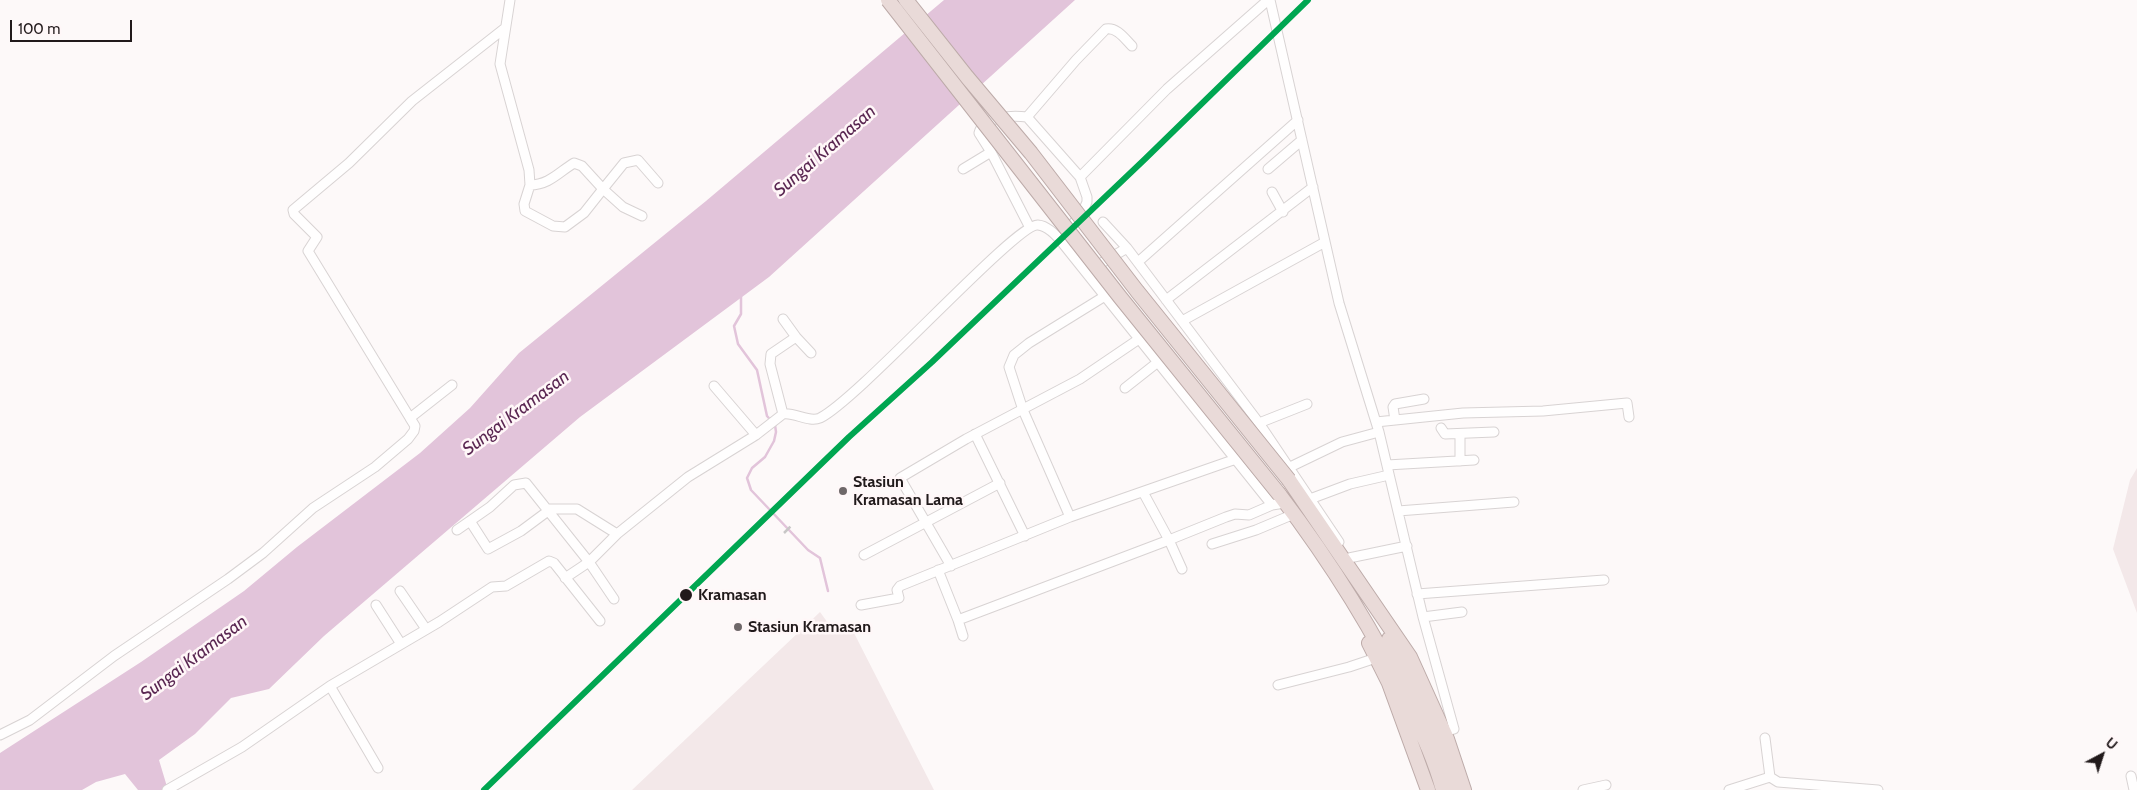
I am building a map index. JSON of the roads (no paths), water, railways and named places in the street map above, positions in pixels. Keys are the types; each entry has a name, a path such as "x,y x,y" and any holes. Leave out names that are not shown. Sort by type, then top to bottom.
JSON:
{"highway":[{"path":"888,0 1283,504 1336,575 1365,619 1436,739 1453,790"},
{"path":"906,0 955,63 1031,153 1143,299 1289,473 1410,656 1444,732 1464,790"},
{"path":"1348,562 1387,656 1428,745 1442,790"},
{"path":"1387,656 1389,683 1428,790"}],"street":[{"path":"510,0 500,64 529,170 530,185 524,204 525,210 560,228 569,226 584,213 618,168 629,161 638,160 658,183"},
{"path":"1080,177 1167,90 1269,0 1339,303 1376,422 1417,594 1454,729 1444,732"},
{"path":"0,735 30,720 114,656 228,579 263,553 313,508 375,467 408,440 415,426 310,254 308,250 317,237 294,214 293,210 349,163 412,101 505,28"},
{"path":"1027,118 1102,32 1111,28 1132,46"},
{"path":"1029,226 991,152 979,134 980,129 998,118 1009,115 1027,118 1080,177 1087,197 1086,207 1060,240"},
{"path":"1138,262 1298,120"},
{"path":"1268,169 1302,140"},
{"path":"963,169 991,152"},
{"path":"530,185 540,185 574,163 582,166 623,207 642,216"},
{"path":"1166,300 1313,188"},
{"path":"1272,192 1283,212"},
{"path":"1103,222 1138,262 1259,423 1289,473 1310,498 1348,562 1407,546"},
{"path":"566,578 589,562 617,534 688,477 756,435 780,416 796,415 814,420 823,416 858,388 1004,248 1029,226 1037,225 1051,230 1060,240 1236,459 1283,504"},
{"path":"1182,321 1325,242"},
{"path":"1086,273 1127,248"},
{"path":"1070,517 1023,410 1009,367 1010,360 1029,343 1105,296"},
{"path":"783,319 811,353"},
{"path":"780,416 770,359 774,350 796,337"},
{"path":"951,566 900,478 975,434 1080,379 1139,339"},
{"path":"1126,388 1158,362"},
{"path":"410,418 452,385"},
{"path":"714,386 756,435"},
{"path":"1395,420 1395,404 1424,399"},
{"path":"1376,422 1464,413 1542,411 1627,403 1629,417"},
{"path":"1259,423 1307,404"},
{"path":"1441,428 1444,434 1460,435 1494,432"},
{"path":"1289,473 1342,442 1378,432"},
{"path":"975,434 1025,536"},
{"path":"1460,435 1460,461"},
{"path":"861,605 899,598 897,590 900,586 938,570 1070,517 1236,459"},
{"path":"1387,465 1474,460"},
{"path":"1310,498 1350,484 1389,475"},
{"path":"457,530 497,502 514,485 522,482 531,487 589,562 614,599"},
{"path":"864,555 1000,483"},
{"path":"1143,492 1169,540 1182,569"},
{"path":"1398,511 1514,502"},
{"path":"958,620 1234,514 1250,515 1283,504"},
{"path":"1212,544 1256,530 1283,504"},
{"path":"470,521 488,549 521,531 547,510 577,509 617,534"},
{"path":"167,790 242,747 330,686 426,630 492,588 506,586 550,561 554,563 600,621"},
{"path":"938,570 963,636"},
{"path":"1417,594 1604,580"},
{"path":"400,591 426,630"},
{"path":"376,605 401,644"},
{"path":"1423,617 1462,612"},
{"path":"1278,685 1387,656"},
{"path":"330,686 378,768"},
{"path":"1764,738 1770,777 1778,782 1878,790"},
{"path":"2131,776 2134,790"},
{"path":"1729,790 1770,777"},
{"path":"1583,790 1606,785"}],"water":[{"name":"Sungai Kramasan","path":"944,0 1075,0 769,277 580,417 324,636 269,689 231,698 195,734 159,760 168,790 138,790 125,774 96,782 82,790 0,790 0,753 141,662 244,591 297,547 420,453 470,408 519,353 706,201"}],"waterway":[{"path":"741,296 741,314 734,326 738,344 757,370 767,416 775,425 776,432 774,441 765,457 752,468 747,478 751,490 808,550 820,558 828,591"}],"railway":[{"path":"784,533 792,525"}],"place":[{"name":"Stasiun Kramasan Lama","path":"843,491"},
{"name":"Kramasan","path":"686,595"},
{"name":"Stasiun Kramasan","path":"738,627"}]}
